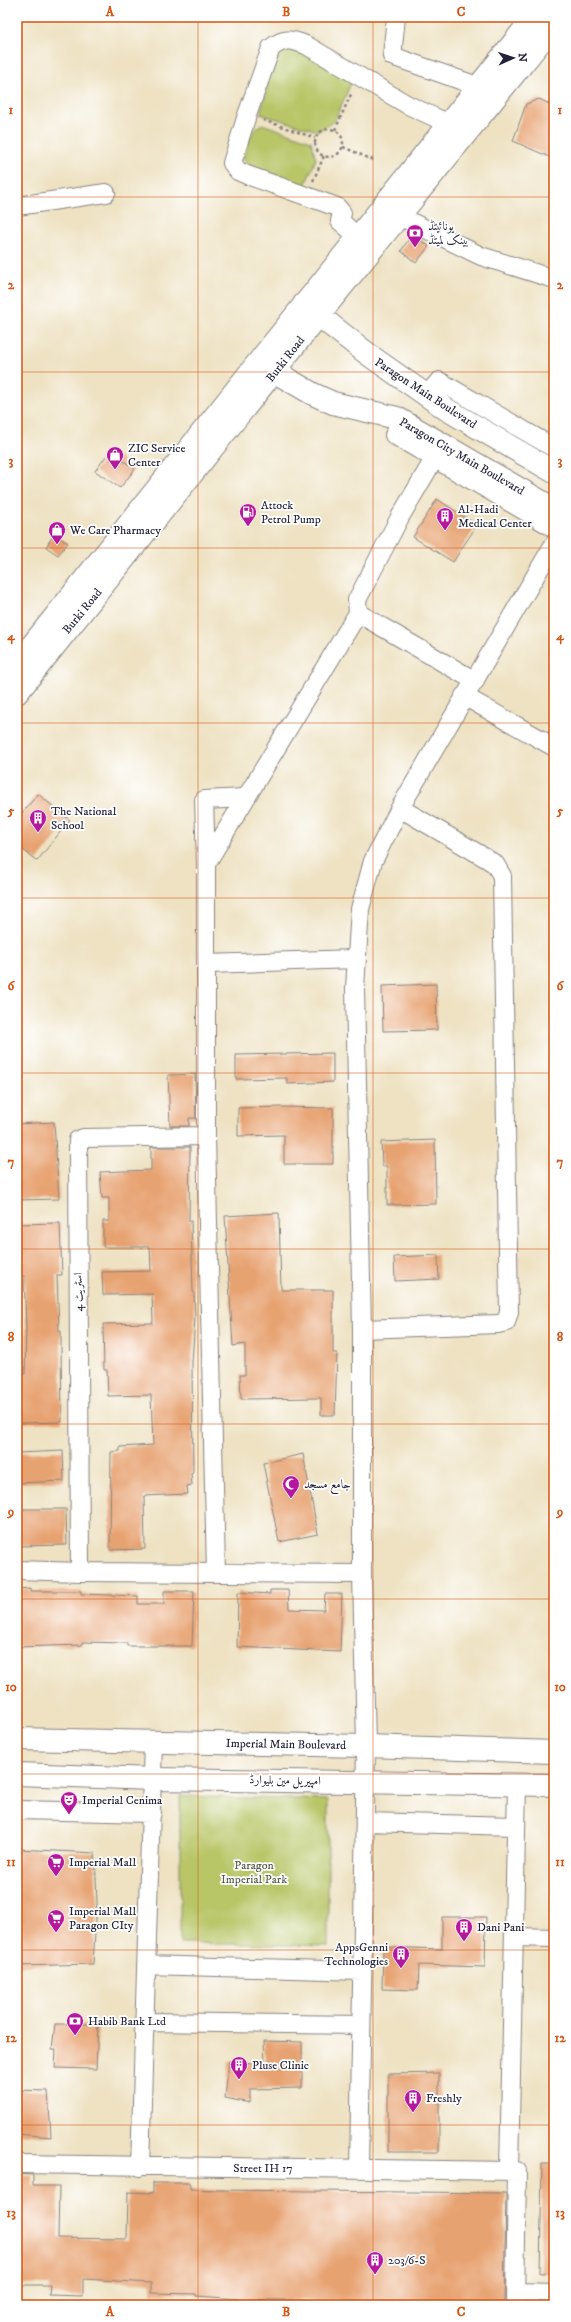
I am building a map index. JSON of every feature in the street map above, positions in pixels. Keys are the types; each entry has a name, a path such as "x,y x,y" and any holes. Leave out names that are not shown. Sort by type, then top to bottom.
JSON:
{"street":[{"path":"396,17 392,56 477,86"},
{"name":"Burki Road","path":"311,310 357,236 534,17"},
{"name":"Burki Road","path":"17,693 311,310 399,216 554,25"},
{"path":"357,236 340,221 342,213 337,206 238,171 232,163 266,58 271,48 280,41 291,39 306,45 408,105 447,124"},
{"path":"17,206 106,193"},
{"path":"399,216 481,256 554,279"},
{"name":"Paragon Main Boulevard","path":"311,310 369,355 427,395 548,457"},
{"name":"Burki Road","path":"17,664 267,366"},
{"name":"Paragon City Main Boulevard","path":"267,366 313,394 333,403 377,413 403,422 554,509"},
{"path":"403,422 394,435 554,528"},
{"path":"206,864 358,613 357,600 400,517 434,459"},
{"path":"359,2168 360,2025 366,1781 362,1574 362,1329 356,959 360,909 373,861 400,808 554,544"},
{"path":"358,613 475,681"},
{"path":"464,696 554,747"},
{"path":"216,1573 206,1136 206,864 204,800 245,798"},
{"path":"362,1329 498,1324 506,1322 509,1312 502,876 495,864 400,808"},
{"path":"206,964 356,959"},
{"name":"اسٹریٹ 4","path":"80,1572 78,1140 82,1138 206,1136"},
{"path":"17,1570 80,1572 362,1574"},
{"name":"Imperial Main Boulevard","path":"17,1739 366,1746 554,1752"},
{"path":"140,2167 153,1742"},
{"name":"امپیریل مین بلیوارڈ","path":"17,1774 153,1779 554,1785"},
{"path":"517,1784 510,2171 517,2171 515,2298 554,2293"},
{"path":"17,1810 152,1813"},
{"path":"365,1822 516,1826"},
{"path":"514,1937 554,1938"},
{"path":"146,1965 362,1971"},
{"path":"145,2022 360,2025"},
{"name":"Street IH 17","path":"17,2164 140,2167 359,2168 510,2171"}],"path":[{"path":"335,130 359,76"},
{"path":"247,115 315,138"},
{"path":"315,138 325,130 335,130"},
{"path":"324,156 338,153 343,147 343,140 335,130"},
{"path":"315,138 317,148 324,156"},
{"path":"343,147 373,160"},
{"path":"307,196 324,156"}],"green space":[{"path":"291,48 302,51 352,81 334,122 318,131 260,114 276,53"},
{"path":"262,124 311,141 316,159 304,188 249,168 243,159 252,135"},
{"name":"Paragon Imperial Park","path":"180,1796 328,1800 328,1946 180,1943"}],"building":[{"path":"539,99 554,106 554,159 513,141 526,104"},
{"name":"یونائیٹڈ بینک لمیٹڈ","path":"412,234 429,246 416,263 401,251"},
{"name":"ZIC Service Center","path":"110,451 135,469 120,488 95,471"},
{"name":"Al-Hadi Medical Center","path":"437,499 477,525 453,562 413,537"},
{"name":"We Care Pharmacy","path":"54,534 68,543 58,555 46,547"},
{"name":"The National School","path":"38,794 70,820 37,861 17,845 17,819"},
{"path":"436,984 437,1030 383,1031 382,986"},
{"path":"333,1053 333,1082 287,1084 287,1078 236,1079 236,1055"},
{"path":"195,1074 196,1118 189,1118 189,1126 170,1126 168,1075"},
{"path":"238,1108 333,1108 333,1164 284,1164 284,1135 238,1136"},
{"path":"54,1122 59,1199 17,1200 17,1124"},
{"path":"435,1140 436,1204 387,1205 387,1166 382,1166 381,1142"},
{"path":"151,1147 190,1147 189,1221 191,1221 195,1318 192,1362 192,1485 187,1486 188,1494 144,1496 145,1549 110,1550 111,1452 120,1451 120,1447 153,1445 151,1395 108,1396 107,1370 104,1370 103,1324 153,1323 152,1294 103,1295 102,1272 151,1271 150,1247 103,1247 103,1221 109,1221 109,1198 102,1198 100,1172 151,1170"},
{"path":"279,1213 281,1290 333,1290 333,1353 337,1353 335,1415 321,1415 321,1398 241,1399 240,1375 245,1375 245,1344 233,1346 225,1216"},
{"path":"60,1223 62,1275 57,1275 59,1331 61,1331 62,1422 17,1423 17,1374 25,1374 26,1326 24,1276 17,1276 17,1224"},
{"path":"438,1255 439,1279 395,1281 394,1257"},
{"path":"63,1451 64,1481 17,1483 17,1453"},
{"name":"جامع مسجد","path":"303,1454 318,1534 279,1542 263,1463"},
{"path":"17,1509 66,1509 67,1545 17,1546"},
{"path":"30,1588 30,1591 81,1591 81,1594 138,1596 138,1604 164,1604 164,1591 194,1591 192,1646 127,1646 127,1643 82,1642 82,1645 17,1647 17,1589"},
{"path":"270,1590 288,1590 289,1609 324,1610 325,1594 342,1594 340,1652 237,1647 238,1592 270,1594"},
{"path":"17,1849 95,1853 97,1902 93,1964 17,1966"},
{"path":"442,1917 486,1917 485,1967 419,1965 418,1990 382,1989 383,1947 442,1949"},
{"path":"55,2024 98,2024 96,2069 55,2068 56,2049 52,2049"},
{"path":"264,2041 302,2042 302,2088 250,2089 250,2103 225,2098 229,2061 265,2064"},
{"name":"Freshly","path":"439,2073 439,2152 388,2152 388,2074"},
{"path":"17,2090 48,2091 51,2137 17,2134"},
{"path":"542,2164 554,2164 554,2272 540,2273"},
{"path":"17,2174 33,2175 33,2186 59,2186 58,2238 127,2239 128,2192 153,2193 153,2183 190,2183 190,2189 218,2190 506,2193 504,2305 239,2299 196,2296 196,2294 151,2293 151,2283 83,2279 83,2296 49,2295 50,2285 17,2285"}],"place":[{"name":"یونائیٹڈ بینک لمیٹڈ","path":"415,248"},
{"name":"ZIC Service Center","path":"115,470"},
{"name":"Attock Petrol Pump","path":"248,527"},
{"name":"Al-Hadi Medical Center","path":"445,531"},
{"name":"We Care Pharmacy","path":"57,545"},
{"name":"The National School","path":"38,833"},
{"name":"جامع مسجد","path":"291,1499"},
{"name":"Imperial Cenima","path":"69,1815"},
{"name":"Imperial Mall","path":"56,1877"},
{"name":"Imperial Mall Paragon CIty","path":"56,1933"},
{"name":"Dani Pani","path":"464,1942"},
{"name":"AppsGenni Technologies","path":"401,1969"},
{"name":"Habib Bank Ltd","path":"75,2036"},
{"name":"Pluse Clinic","path":"239,2080"},
{"name":"Freshly","path":"413,2113"},
{"name":"203/6-S","path":"375,2275"}]}
